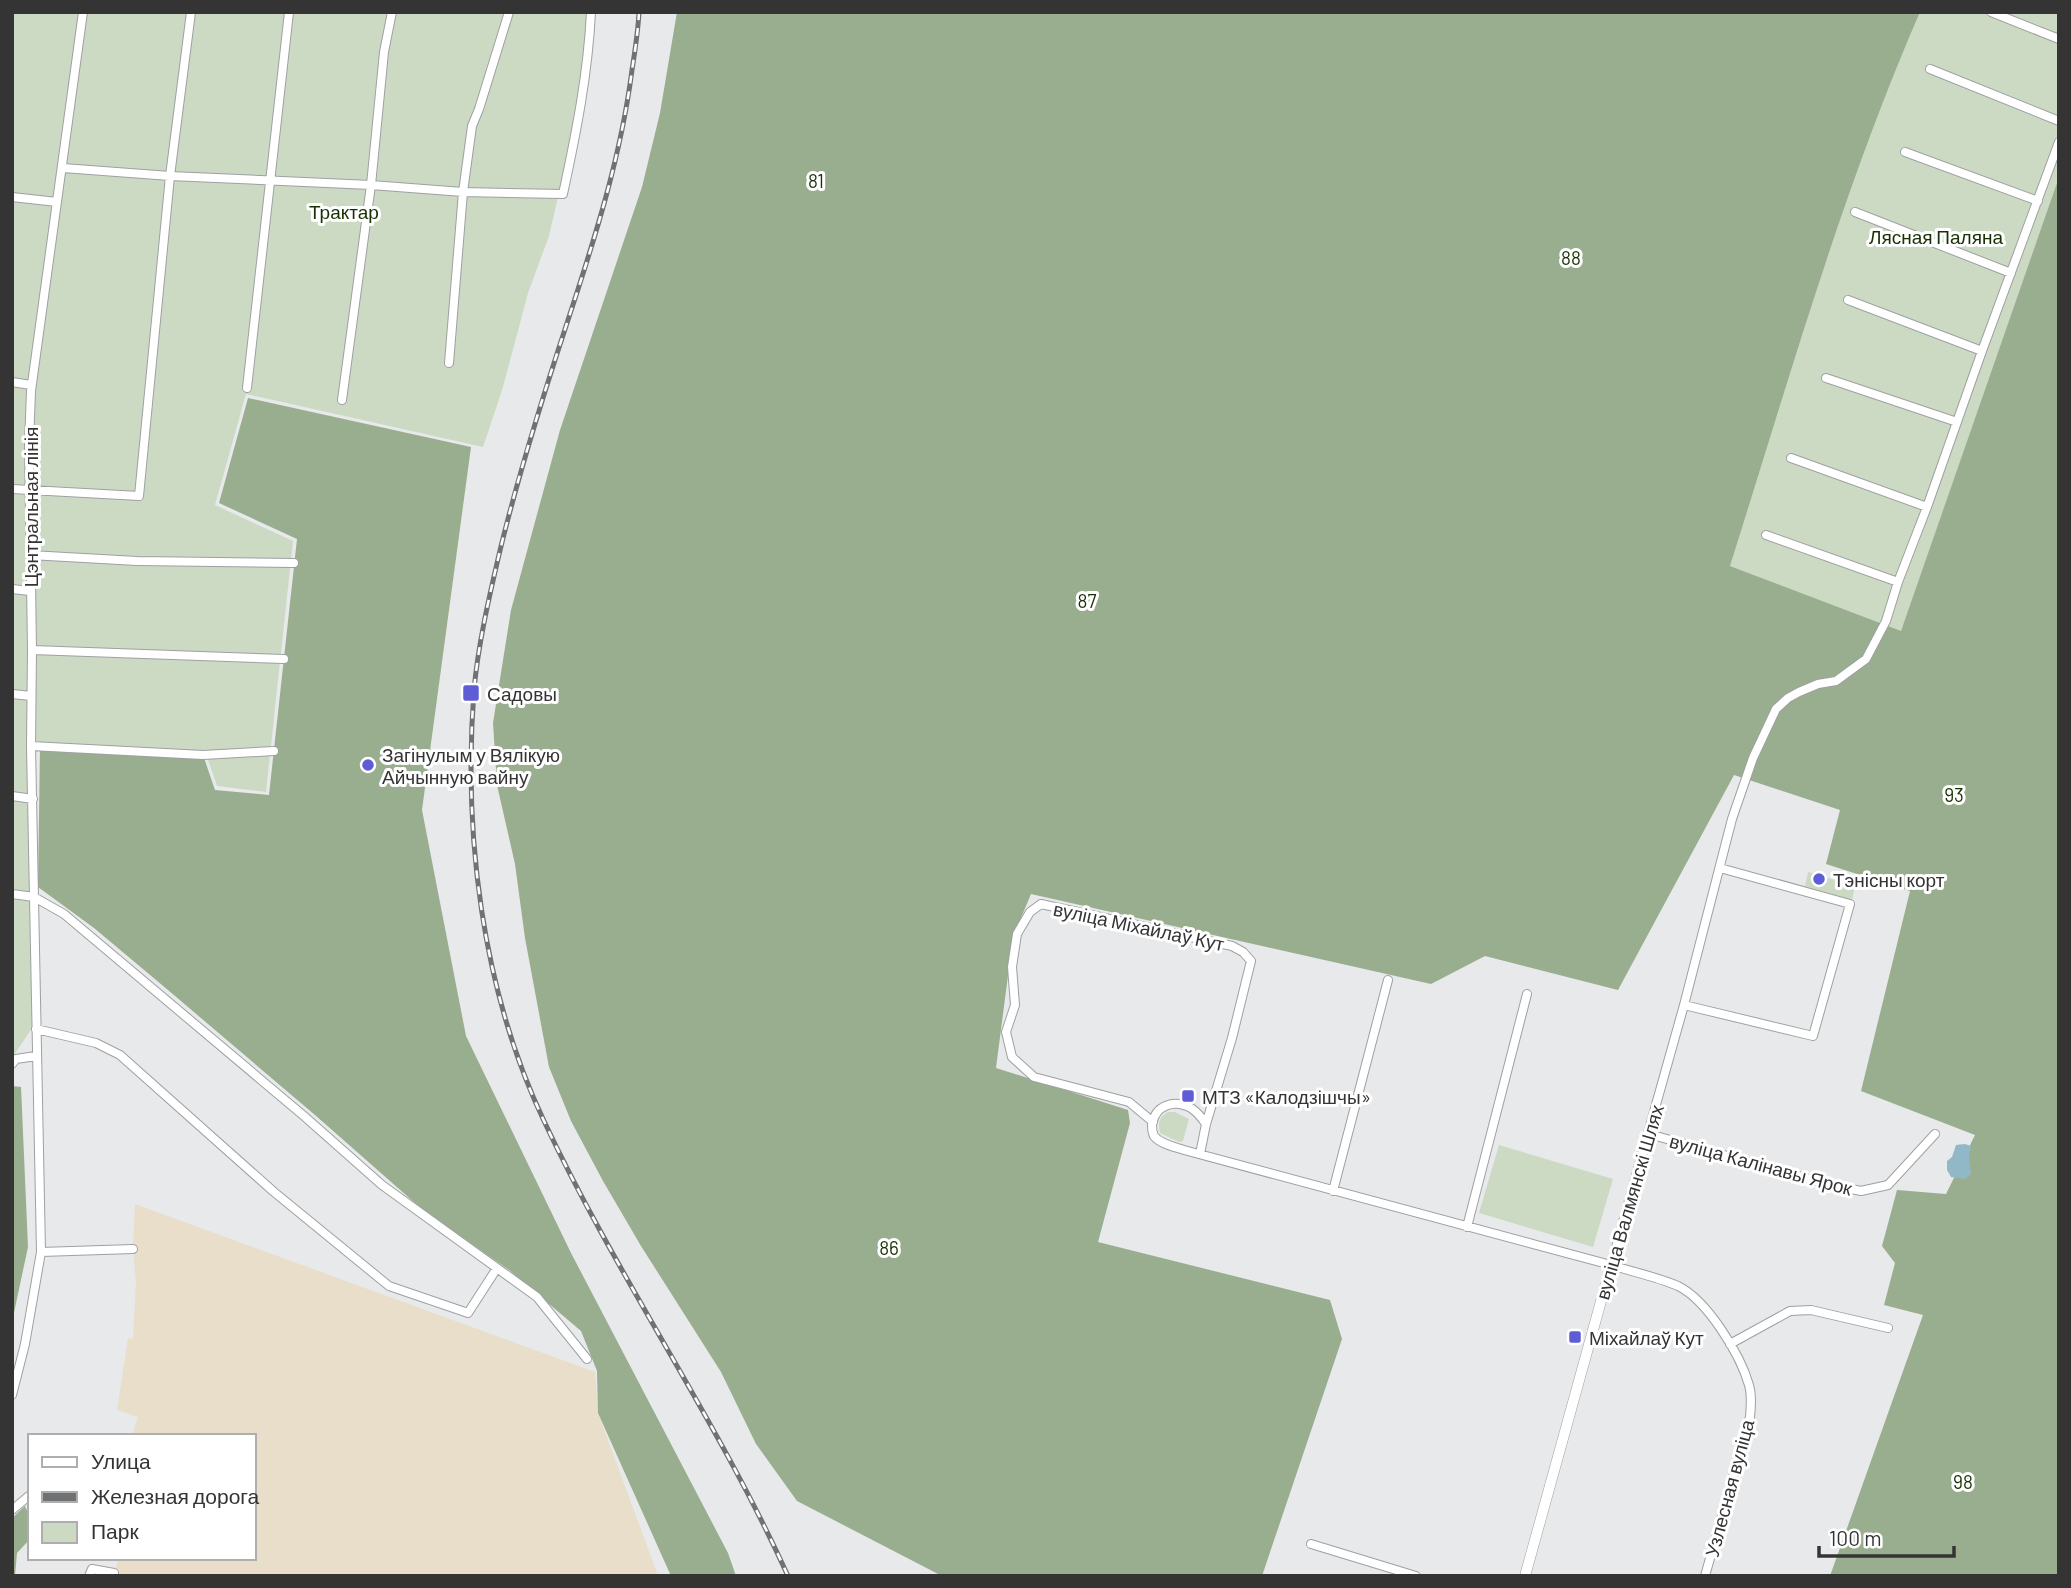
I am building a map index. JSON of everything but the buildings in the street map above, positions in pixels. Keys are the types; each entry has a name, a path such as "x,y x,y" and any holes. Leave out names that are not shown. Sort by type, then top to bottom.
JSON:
{"street":[{"name":"Цэнтральная лінія","path":"12,1395 25,1343 41,1252 30,591 29,444 32,385 83,12"},
{"path":"12,489 139,496 170,176 191,12"},
{"path":"247,388 289,12"},
{"path":"342,400 372,185 384,52 392,12"},
{"path":"449,363 463,192 472,126 509,12"},
{"path":"63,168 463,192 563,194 580,114 591,12"},
{"path":"1992,12 2059,39"},
{"path":"1930,69 2059,121"},
{"name":"вуліца Валмянскі Шлях","path":"1525,1576 1649,1134 1732,819 1753,758 1776,709 1787,698 1818,684 1836,681 1866,659 1886,621 2059,142"},
{"path":"1905,152 2038,201"},
{"path":"12,197 57,202"},
{"path":"1855,212 2011,273"},
{"path":"1848,300 1982,351"},
{"path":"1826,378 1957,422"},
{"path":"12,382 32,385"},
{"path":"1791,458 1927,507"},
{"path":"1766,535 1898,582"},
{"path":"30,555 137,561 295,564"},
{"path":"12,589 30,591"},
{"path":"32,650 284,659"},
{"path":"12,694 32,696"},
{"path":"32,746 202,755 274,751"},
{"path":"12,796 33,799"},
{"path":"1684,1004 1813,1036 1850,904 1720,868"},
{"path":"12,894 34,897 64,914 382,1185 537,1297 587,1359"},
{"name":"вуліца Міхайлаў Кут","path":"1206,1124 1251,961 1243,952 1232,946 1041,904 1030,912 1017,934 1012,967 1015,1004 1006,1032 1012,1057 1034,1077 1129,1102 1153,1122 1155,1137 1200,1154 1611,1265"},
{"path":"1333,1191 1388,980"},
{"path":"1467,1227 1527,993"},
{"path":"36,1029 96,1043 120,1055 274,1192 389,1286 468,1313 497,1268"},
{"path":"12,1064 16,1059 36,1056"},
{"path":"1153,1122 1162,1107 1180,1104 1195,1111 1206,1124 1200,1154"},
{"name":"вуліца Калінавы Ярок","path":"1649,1134 1861,1191 1888,1185 1935,1134"},
{"path":"41,1252 133,1249"},
{"name":"Узлесная вуліца","path":"1611,1265 1678,1286 1693,1296 1711,1314 1730,1344 1749,1385 1751,1417 1705,1576"},
{"path":"1730,1344 1790,1311 1811,1310 1888,1328"},
{"path":"12,1510 28,1497"},
{"path":"1311,1544 1416,1576"},
{"path":"89,1576 92,1569 114,1573"}],"shaded area":[{"path":"135,1204 595,1372 598,1413 658,1576 118,1576 114,1573 118,1560 256,1560 256,1434 133,1434 138,1417 117,1410 128,1338 133,1339 136,1282 133,1249"}],"green space":[{"name":"Трактар","path":"12,12 587,12 577,114 549,236 528,293 503,387 483,447 246,394 215,505 293,541 266,792 217,786 205,751 28,743 32,1028 12,1058"},
{"path":"677,12 1920,12 1841,217 1730,566 1901,631 2059,177 2059,1576 1830,1576 1923,1315 1884,1305 1895,1263 1882,1246 1897,1190 1946,1194 1975,1135 1861,1091 1910,891 1826,864 1840,810 1734,775 1618,990 1485,956 1431,984 1031,894 1013,937 996,1068 1128,1110 1130,1123 1098,1242 1330,1300 1342,1339 1262,1576 942,1576 797,1501 756,1444 721,1372 641,1246 571,1121 549,1067 525,938 515,864 497,785 493,723 511,610 560,430 642,187 660,113"},
{"name":"Лясная Паляна","path":"1920,12 2059,12 2059,177 1901,632 1730,566 1841,217"},
{"path":"248,398 471,447 422,810 466,1036 571,1253 728,1553 736,1576 671,1576 598,1413 597,1371 581,1331 509,1270 423,1210 168,990 94,928 38,887 40,747 203,755 215,790 269,795 297,539 219,503"},
{"name":"Тэнісны корт","path":"1808,872 1855,886 1852,900 1805,886"},
{"path":"12,1086 21,1087 28,1247 12,1322"},
{"path":"1168,1112 1175,1112 1189,1119 1183,1141 1179,1142 1160,1133 1160,1121"},
{"path":"1499,1145 1613,1179 1593,1247 1479,1213"},
{"path":"25,1506 28,1513 28,1541 17,1553 15,1576 12,1576 12,1518"}],"water":[{"path":"1956,1145 1971,1146 1971,1174 1965,1179 1951,1177 1947,1170 1947,1161 1952,1157"}],"railway":[{"path":"639,12 627,102 614,165 522,469 484,624 474,690 471,744 475,855 492,965 505,1019 544,1121 603,1236 730,1461 788,1576"}],"place":[{"name":"Садовы","path":"471,693"},
{"name":"Загінулым у Вялікую Айчынную вайну","path":"368,765"},
{"name":"Тэнісны корт","path":"1819,879"},
{"name":"МТЗ «Калодзішчы»","path":"1188,1096"},
{"name":"Міхайлаў Кут","path":"1575,1337"}],"park label":[{"name":"81","path":"816,180"},
{"name":"88","path":"1571,257"},
{"name":"87","path":"1087,600"},
{"name":"93","path":"1954,794"},
{"name":"86","path":"889,1247"},
{"name":"98","path":"1963,1481"}]}
